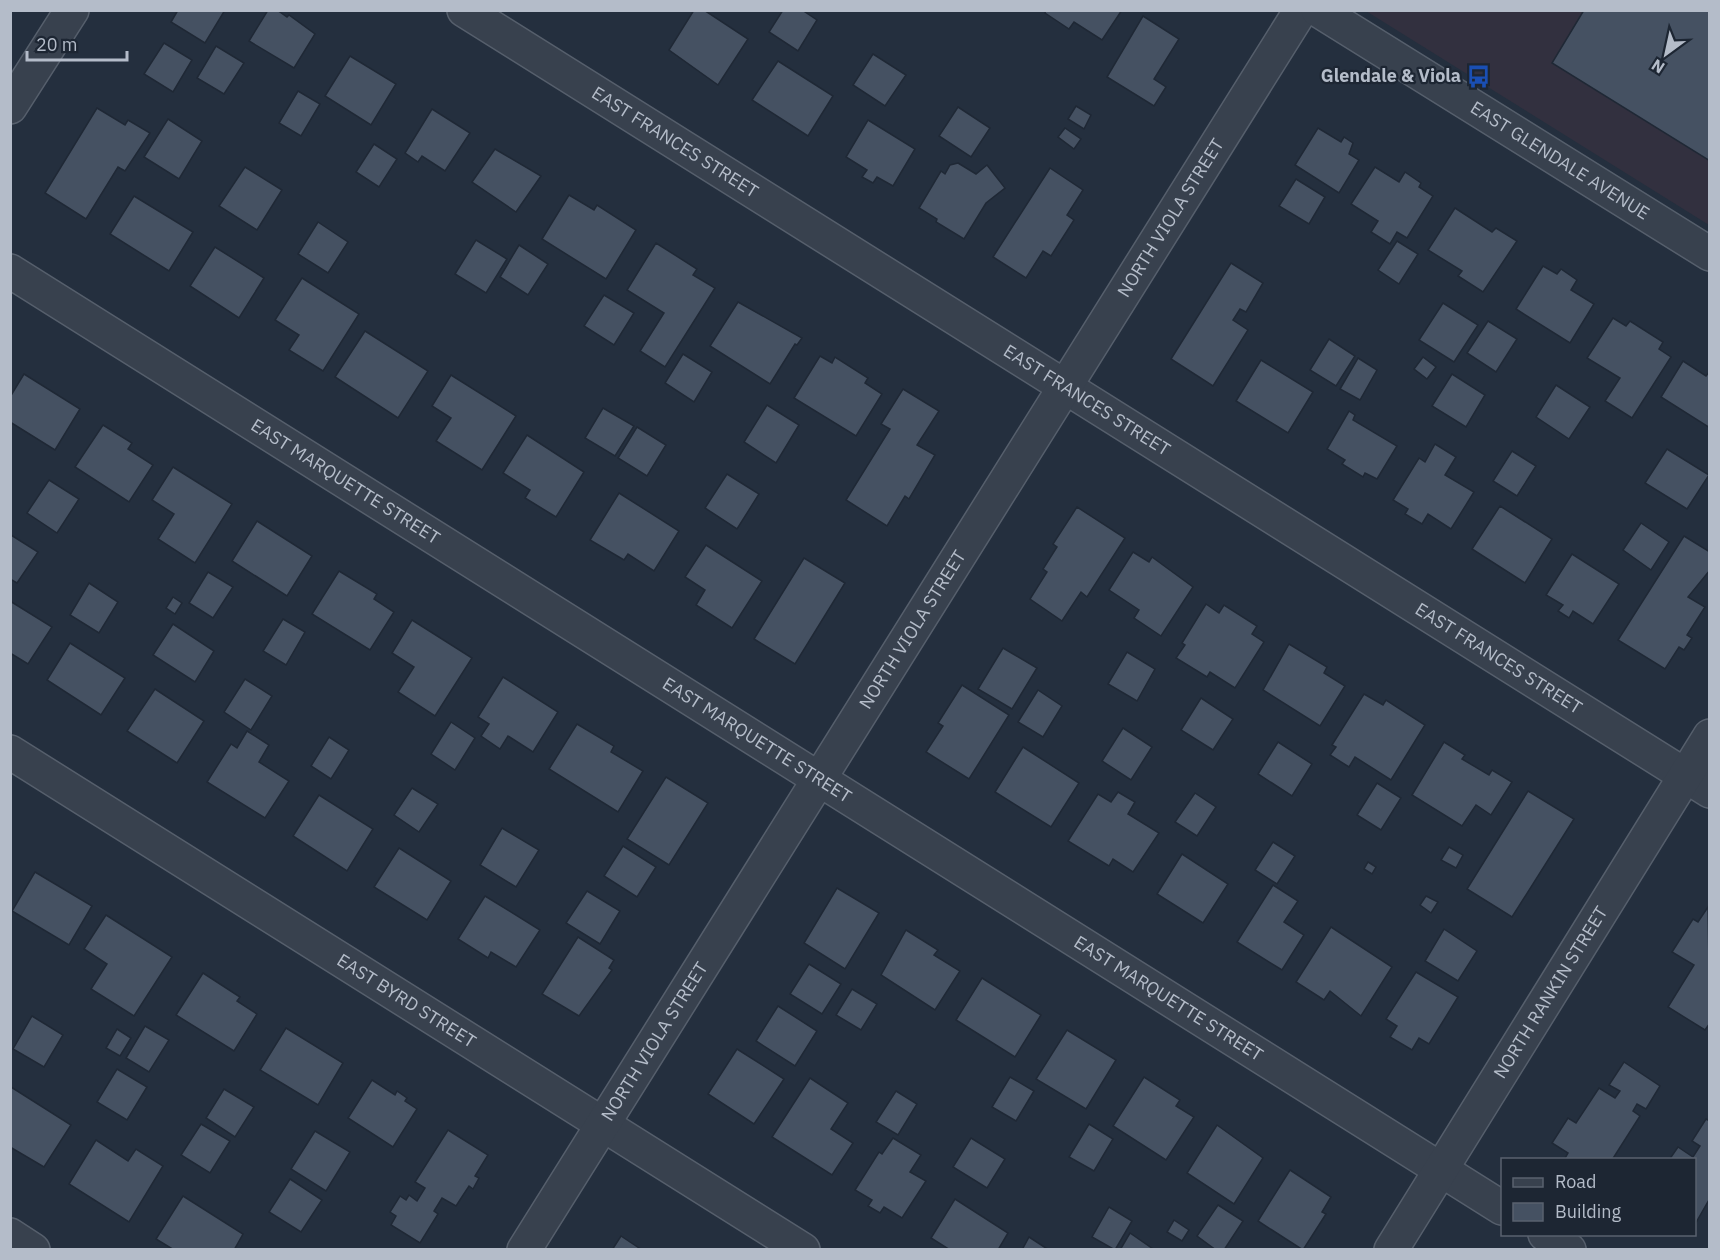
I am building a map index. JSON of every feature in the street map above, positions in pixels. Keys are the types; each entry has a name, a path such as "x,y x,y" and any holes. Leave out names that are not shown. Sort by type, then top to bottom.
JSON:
{"street":[{"path":"10,107 72,10"},
{"name":"EAST FRANCES STREET","path":"464,10 1697,783"},
{"name":"NORTH VIOLA STREET","path":"524,1250 1301,10"},
{"name":"EAST GLENDALE AVENUE","path":"1318,10 1710,254"},
{"name":"EAST MARQUETTE STREET","path":"10,271 1501,1207"},
{"name":"NORTH RANKIN STREET","path":"1391,1250 1697,783 1710,736"},
{"name":"EAST BYRD STREET","path":"10,752 803,1250"},
{"path":"10,1236 33,1250"},
{"path":"1548,1236 1569,1250"}],"shaded area":[{"path":"1366,11 1709,11 1709,225"}],"building":[{"path":"178,10 225,10 205,43 171,22"},
{"path":"268,10 277,10 287,17 289,15 315,34 294,68 249,41"},
{"path":"694,10 704,10 748,39 718,85 669,50"},
{"path":"783,10 802,10 817,20 798,51 769,32"},
{"path":"1046,10 1122,10 1102,40 1074,22 1069,29 1045,13"},
{"path":"1584,10 1710,10 1710,161 1552,63"},
{"path":"1143,16 1179,39 1154,79 1166,87 1154,106 1107,77"},
{"path":"164,43 192,60 173,92 144,74"},
{"path":"216,46 244,63 224,94 197,78"},
{"path":"873,54 906,75 885,106 853,85"},
{"path":"350,56 396,84 371,125 325,96"},
{"path":"778,61 833,96 808,136 752,100"},
{"path":"298,91 320,104 301,136 279,123"},
{"path":"1076,106 1091,115 1084,129 1068,119"},
{"path":"958,107 990,128 971,157 939,136"},
{"path":"97,108 125,125 128,120 150,133 125,171 118,167 86,219 45,193"},
{"path":"432,109 470,133 445,171 422,156 418,162 405,153"},
{"path":"168,119 202,141 179,179 144,157"},
{"path":"868,120 915,149 893,186 877,177 873,183 862,177 867,170 846,157"},
{"path":"1065,128 1081,139 1074,149 1058,137"},
{"path":"1318,128 1341,142 1344,137 1353,143 1349,154 1359,160 1339,193 1295,165"},
{"path":"374,144 397,159 379,187 356,172"},
{"path":"495,149 541,176 516,212 472,182"},
{"path":"958,163 976,174 987,165 1005,188 986,203 964,239 936,222 937,219 919,208 941,171 945,174 950,165"},
{"path":"245,167 282,190 257,230 219,206"},
{"path":"1375,167 1399,182 1405,172 1421,183 1419,187 1433,196 1407,238 1397,232 1390,244 1371,232 1378,221 1351,204"},
{"path":"1050,168 1083,190 1067,215 1074,220 1051,256 1043,251 1026,278 993,257"},
{"path":"1296,179 1325,197 1309,224 1279,206"},
{"path":"569,195 594,210 597,205 636,230 606,279 542,239"},
{"path":"134,196 193,232 169,271 110,234"},
{"path":"1455,208 1492,232 1496,228 1517,241 1483,292 1458,276 1462,271 1428,250"},
{"path":"318,222 348,242 328,273 298,254"},
{"path":"476,240 507,259 486,293 455,274"},
{"path":"1397,241 1418,254 1399,284 1378,270"},
{"path":"656,243 697,269 693,275 715,288 665,367 640,351 664,313 627,290"},
{"path":"519,245 548,264 528,295 500,277"},
{"path":"215,247 264,278 239,318 190,286"},
{"path":"1231,263 1263,283 1246,312 1240,309 1233,320 1248,330 1213,386 1171,359"},
{"path":"1543,266 1557,274 1561,269 1577,280 1571,290 1594,304 1570,343 1516,309"},
{"path":"302,278 359,314 323,371 289,350 299,335 275,320"},
{"path":"604,295 634,313 614,345 584,326"},
{"path":"738,302 802,338 797,345 795,344 770,384 710,346"},
{"path":"1443,303 1478,325 1454,362 1419,340"},
{"path":"1613,318 1626,326 1630,321 1663,342 1659,349 1671,357 1632,418 1605,401 1620,378 1587,358"},
{"path":"1488,321 1517,339 1496,372 1467,353"},
{"path":"365,331 428,371 398,418 335,377"},
{"path":"1329,339 1355,356 1336,386 1310,370"},
{"path":"683,354 712,372 694,402 665,383"},
{"path":"820,356 832,363 835,357 868,378 865,383 882,394 856,436 794,398"},
{"path":"1423,357 1436,367 1427,379 1414,369"},
{"path":"1358,358 1377,370 1360,400 1340,389"},
{"path":"1261,360 1313,392 1288,433 1236,401"},
{"path":"1683,361 1706,376 1710,371 1710,428 1661,397"},
{"path":"24,374 80,409 55,450 10,422 10,397"},
{"path":"1452,374 1485,395 1466,427 1432,406"},
{"path":"451,375 516,416 482,470 436,441 451,418 432,406"},
{"path":"1556,385 1590,407 1569,439 1536,417"},
{"path":"903,389 939,411 917,445 935,455 909,499 905,496 887,526 846,500 890,429 881,424"},
{"path":"767,405 799,425 776,463 744,442"},
{"path":"603,408 634,426 615,456 585,438"},
{"path":"1349,411 1355,415 1353,420 1397,446 1377,479 1365,473 1363,477 1342,464 1345,460 1327,449"},
{"path":"103,425 132,443 128,449 153,465 129,502 75,467"},
{"path":"637,427 666,445 647,476 618,458"},
{"path":"527,435 584,472 556,517 525,498 530,490 503,473"},
{"path":"1435,444 1456,457 1445,475 1474,492 1451,529 1428,514 1422,524 1405,514 1408,509 1393,500 1419,458 1425,462"},
{"path":"1667,449 1709,475 1687,509 1645,483"},
{"path":"1512,451 1536,466 1517,496 1493,481"},
{"path":"173,467 232,504 195,563 158,539 174,514 152,500"},
{"path":"727,474 759,494 737,529 705,508"},
{"path":"49,480 79,499 57,533 27,513"},
{"path":"619,493 679,531 654,571 628,554 624,560 590,540"},
{"path":"1500,506 1552,539 1525,583 1472,549"},
{"path":"1077,507 1125,538 1087,597 1081,592 1062,621 1030,599 1047,572 1043,569 1057,547 1053,544"},
{"path":"257,521 312,556 287,596 232,561"},
{"path":"1641,523 1669,542 1651,570 1623,550"},
{"path":"11,535 38,552 17,583 10,579"},
{"path":"1684,536 1710,552 1710,570 1688,597 1705,607 1687,635 1692,638 1684,650 1679,647 1665,669 1618,640"},
{"path":"706,545 762,581 732,628 696,605 705,590 685,577"},
{"path":"1133,552 1149,562 1152,557 1193,587 1161,636 1134,618 1139,610 1109,590"},
{"path":"1572,554 1619,584 1593,624 1573,611 1569,618 1558,611 1563,605 1546,595"},
{"path":"804,558 845,583 795,664 754,639"},
{"path":"339,571 377,594 374,599 394,612 370,650 312,614"},
{"path":"208,572 233,587 213,618 189,603"},
{"path":"89,583 118,602 99,633 70,615"},
{"path":"173,597 182,603 175,614 166,608"},
{"path":"10,601 52,627 28,664 10,653"},
{"path":"1206,604 1219,613 1224,605 1257,626 1252,634 1264,642 1235,688 1210,672 1207,677 1176,658 1185,645 1182,643"},
{"path":"283,619 305,632 286,665 263,651"},
{"path":"412,620 472,658 435,716 398,692 414,667 392,653"},
{"path":"173,624 214,651 195,682 153,655"},
{"path":"70,643 125,678 101,715 47,680"},
{"path":"1289,644 1327,667 1324,673 1345,686 1320,726 1263,690"},
{"path":"1003,648 1037,668 1012,709 978,689"},
{"path":"1127,652 1155,669 1137,701 1108,684"},
{"path":"503,677 558,712 533,752 508,736 500,749 481,736 489,724 478,717"},
{"path":"245,679 272,696 251,730 224,712"},
{"path":"962,685 1009,715 969,779 926,752 943,726 938,723"},
{"path":"155,689 204,721 177,763 127,731"},
{"path":"1038,690 1062,706 1043,737 1018,722"},
{"path":"1364,694 1383,705 1386,700 1425,725 1391,780 1355,757 1349,767 1330,755 1336,747 1332,745"},
{"path":"1201,698 1233,719 1213,750 1181,730"},
{"path":"451,722 475,738 455,770 431,754"},
{"path":"577,724 614,746 611,752 643,771 618,812 549,769"},
{"path":"1123,728 1152,747 1131,780 1102,761"},
{"path":"247,731 269,745 259,762 289,781 265,818 207,782 231,744 237,748"},
{"path":"329,737 349,750 331,779 311,766"},
{"path":"1278,742 1312,764 1292,796 1258,774"},
{"path":"1444,742 1465,755 1462,759 1489,775 1492,770 1512,782 1491,815 1476,805 1462,826 1412,795"},
{"path":"1023,747 1079,783 1051,827 995,792"},
{"path":"666,777 708,803 669,865 627,839"},
{"path":"1377,783 1401,798 1381,830 1357,815"},
{"path":"412,788 438,804 419,832 394,815"},
{"path":"1528,791 1574,819 1512,917 1467,889"},
{"path":"1118,792 1135,802 1128,814 1159,833 1133,872 1113,859 1109,866 1068,841 1098,794 1111,802"},
{"path":"1195,793 1216,807 1197,836 1175,822"},
{"path":"319,795 373,829 347,871 293,836"},
{"path":"502,828 539,850 516,887 480,865"},
{"path":"1273,842 1295,856 1277,884 1255,870"},
{"path":"623,846 656,867 637,897 604,876"},
{"path":"1449,847 1463,855 1456,868 1441,860"},
{"path":"399,848 451,881 427,920 374,887"},
{"path":"1182,854 1228,884 1203,923 1157,894"},
{"path":"1368,862 1376,867 1372,874 1364,869"},
{"path":"35,872 92,906 69,945 12,911"},
{"path":"1273,885 1298,901 1284,922 1304,935 1282,970 1237,942"},
{"path":"837,888 879,913 845,969 804,943"},
{"path":"587,891 620,911 600,944 566,923"},
{"path":"485,896 540,930 516,967 491,952 488,958 458,939"},
{"path":"1426,896 1438,902 1431,913 1420,905"},
{"path":"1708,907 1710,1023 1705,1030 1668,1007 1694,965 1672,952 1693,919 1698,922"},
{"path":"106,915 172,957 134,1016 91,989 107,964 84,949"},
{"path":"1331,927 1392,967 1361,1016 1330,991 1324,1000 1296,982"},
{"path":"1444,929 1477,951 1458,981 1425,961"},
{"path":"906,930 938,950 934,955 960,971 935,1010 881,975"},
{"path":"578,937 614,960 609,968 612,970 579,1016 542,994"},
{"path":"809,964 841,984 822,1014 790,994"},
{"path":"1416,972 1458,997 1429,1044 1419,1038 1412,1050 1390,1037 1397,1026 1386,1019"},
{"path":"203,973 240,997 237,1001 257,1014 234,1051 176,1015"},
{"path":"982,978 1041,1015 1015,1057 956,1020"},
{"path":"852,989 877,1004 861,1030 836,1015"},
{"path":"778,1006 817,1031 795,1066 756,1041"},
{"path":"32,1016 63,1035 44,1067 13,1049"},
{"path":"145,1026 169,1040 149,1072 126,1058"},
{"path":"286,1028 343,1063 318,1105 260,1070"},
{"path":"117,1029 131,1038 120,1056 106,1048"},
{"path":"1067,1030 1116,1060 1086,1109 1036,1079"},
{"path":"737,1049 784,1079 754,1124 708,1094"},
{"path":"1624,1062 1660,1086 1646,1109 1637,1104 1633,1111 1640,1116 1613,1158 1565,1158 1568,1153 1552,1143 1568,1118 1576,1123 1599,1088 1615,1098 1620,1091 1609,1085"},
{"path":"117,1069 147,1087 127,1120 97,1102"},
{"path":"1010,1077 1034,1091 1016,1121 992,1107"},
{"path":"1144,1077 1180,1100 1176,1106 1194,1117 1166,1160 1113,1126"},
{"path":"810,1078 848,1103 831,1129 853,1143 832,1175 772,1137"},
{"path":"372,1080 395,1095 397,1091 407,1098 405,1101 417,1109 393,1147 348,1118"},
{"path":"11,1087 71,1125 44,1167 10,1147"},
{"path":"224,1089 254,1107 235,1137 206,1118"},
{"path":"896,1091 917,1104 898,1135 876,1122"},
{"path":"1706,1119 1710,1121 1710,1198 1696,1222 1696,1158 1670,1158 1678,1147 1693,1157 1700,1146 1692,1141"},
{"path":"201,1124 230,1141 210,1173 181,1155"},
{"path":"1089,1124 1113,1139 1094,1171 1069,1157"},
{"path":"1217,1125 1263,1158 1234,1204 1187,1173"},
{"path":"448,1130 488,1155 475,1176 479,1178 473,1189 469,1186 456,1206 442,1198 434,1211 438,1214 420,1243 391,1225 396,1216 390,1212 400,1196 406,1200 409,1195 417,1201 425,1188 415,1182"},
{"path":"315,1131 350,1152 326,1191 291,1169"},
{"path":"893,1138 921,1155 910,1172 926,1181 902,1218 884,1207 880,1213 868,1206 872,1200 855,1190 879,1152 882,1154"},
{"path":"971,1138 1005,1159 987,1188 953,1167"},
{"path":"96,1140 128,1161 136,1149 163,1166 129,1222 69,1184"},
{"path":"1290,1170 1331,1197 1322,1212 1326,1214 1303,1250 1258,1221"},
{"path":"290,1179 322,1200 301,1232 269,1212"},
{"path":"183,1196 243,1234 234,1250 174,1250 156,1239"},
{"path":"955,1199 1008,1233 998,1250 950,1250 931,1238"},
{"path":"1218,1205 1243,1221 1224,1250 1216,1250 1197,1236"},
{"path":"1109,1207 1132,1221 1115,1250 1092,1237"},
{"path":"1174,1220 1189,1230 1182,1241 1167,1232"},
{"path":"1130,1233 1153,1249 1153,1250 1120,1250"},
{"path":"621,1236 642,1250 612,1250"},
{"path":"1029,1237 1049,1250 1022,1250"}],"place":[{"name":"Glendale & Viola","path":"1479,76"}]}
